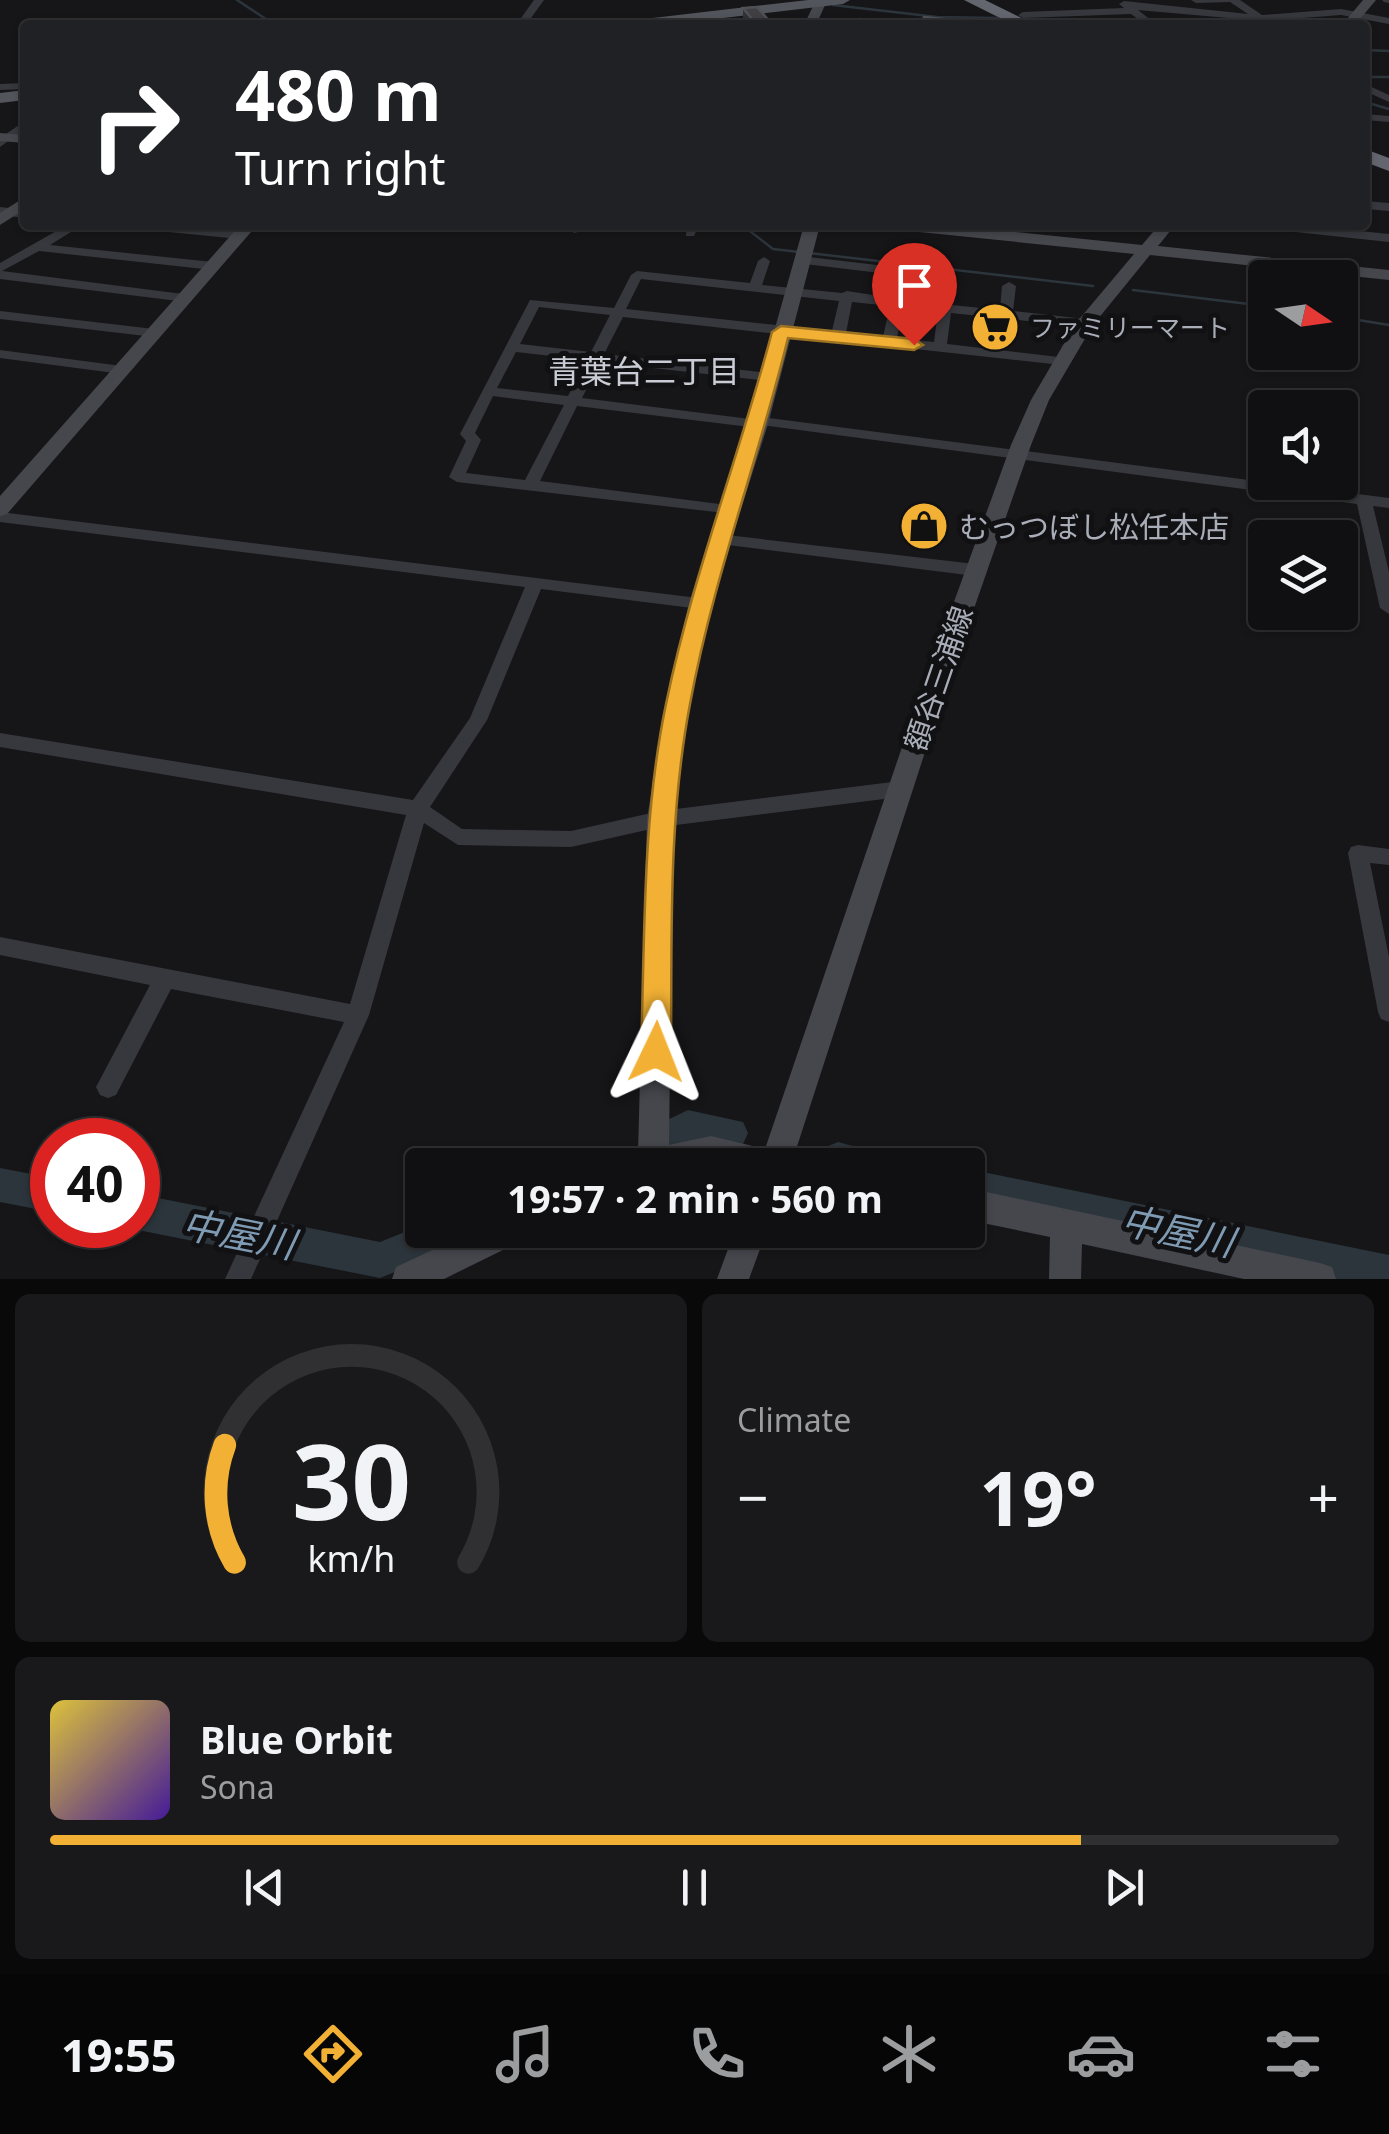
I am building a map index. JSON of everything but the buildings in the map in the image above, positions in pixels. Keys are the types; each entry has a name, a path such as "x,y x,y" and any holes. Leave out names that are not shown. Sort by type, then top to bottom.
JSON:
{"highway":[{"path":"972,0 1026,20"},
{"path":"988,0 1026,20"}],"main road":[{"path":"709,20 843,0"}],"street":[{"path":"1196,0 1230,0 1263,20"},
{"path":"1330,0 1346,10 1348,18"},
{"path":"1307,20 1348,18 1370,0"},
{"path":"1026,20 1127,6 1188,6 1256,20"},
{"path":"0,268 68,230"},
{"path":"0,509 245,230"},
{"path":"649,1148 660,819 677,708 700,602 758,424 810,230"},
{"path":"947,230 1248,264"},
{"name":"額谷三浦線","path":"779,1148 1016,456 1040,400 1085,323 1163,230"},
{"path":"1359,230 1389,238"},
{"path":"40,248 213,266"},
{"path":"802,256 950,277 940,347"},
{"path":"756,287 764,261"},
{"path":"888,342 904,271"},
{"path":"1358,273 1389,274"},
{"path":"530,486 598,357 636,274 1085,323"},
{"path":"0,276 186,298"},
{"path":"1006,313 1009,286"},
{"path":"838,336 847,295"},
{"path":"727,510 456,477 474,440 467,434 534,303 1062,361"},
{"path":"0,315 154,334"},
{"path":"511,347 768,377"},
{"path":"0,354 122,370"},
{"path":"488,391 758,424 769,422 1389,503"},
{"path":"1364,500 1389,608"},
{"path":"0,518 700,602"},
{"path":"718,539 975,570"},
{"path":"243,1267 358,1015 418,809 478,720 536,582"},
{"path":"0,740 418,809 458,837 571,839 660,819 900,789"},
{"path":"1389,857 1358,852 1389,1012"},
{"path":"0,946 358,1015"},
{"path":"108,1086 165,978"},
{"path":"985,1207 1320,1279"},
{"path":"1064,1279 1067,1224"},
{"path":"408,1279 473,1248"},
{"path":"733,1279 744,1248"}],"waterway":[{"path":"237,0 267,20"},
{"path":"833,5 937,17 997,18"},
{"path":"1370,50 1389,51"},
{"path":"1370,77 1389,77"},
{"path":"1370,103 1389,109"},
{"path":"748,230 773,249 799,252"},
{"path":"809,253 1093,286"},
{"path":"1133,290 1248,304"},
{"path":"1358,320 1389,325"},
{"name":"中屋川","path":"675,1133 688,1126 731,1133"},
{"name":"中屋川","path":"0,1185 30,1191"},
{"name":"中屋川","path":"985,1190 1389,1273"},
{"name":"中屋川","path":"160,1216 380,1260 410,1248"}],"place":[{"name":"ファミリーマート","path":"995,327"},
{"name":"むっつぼし松任本店","path":"924,526"}],"district":[{"name":"青葉台二丁目","path":"644,370"}],"route":[{"path":"656,1052 660,819 677,708 700,602 758,424 781,332 914,345"}]}
